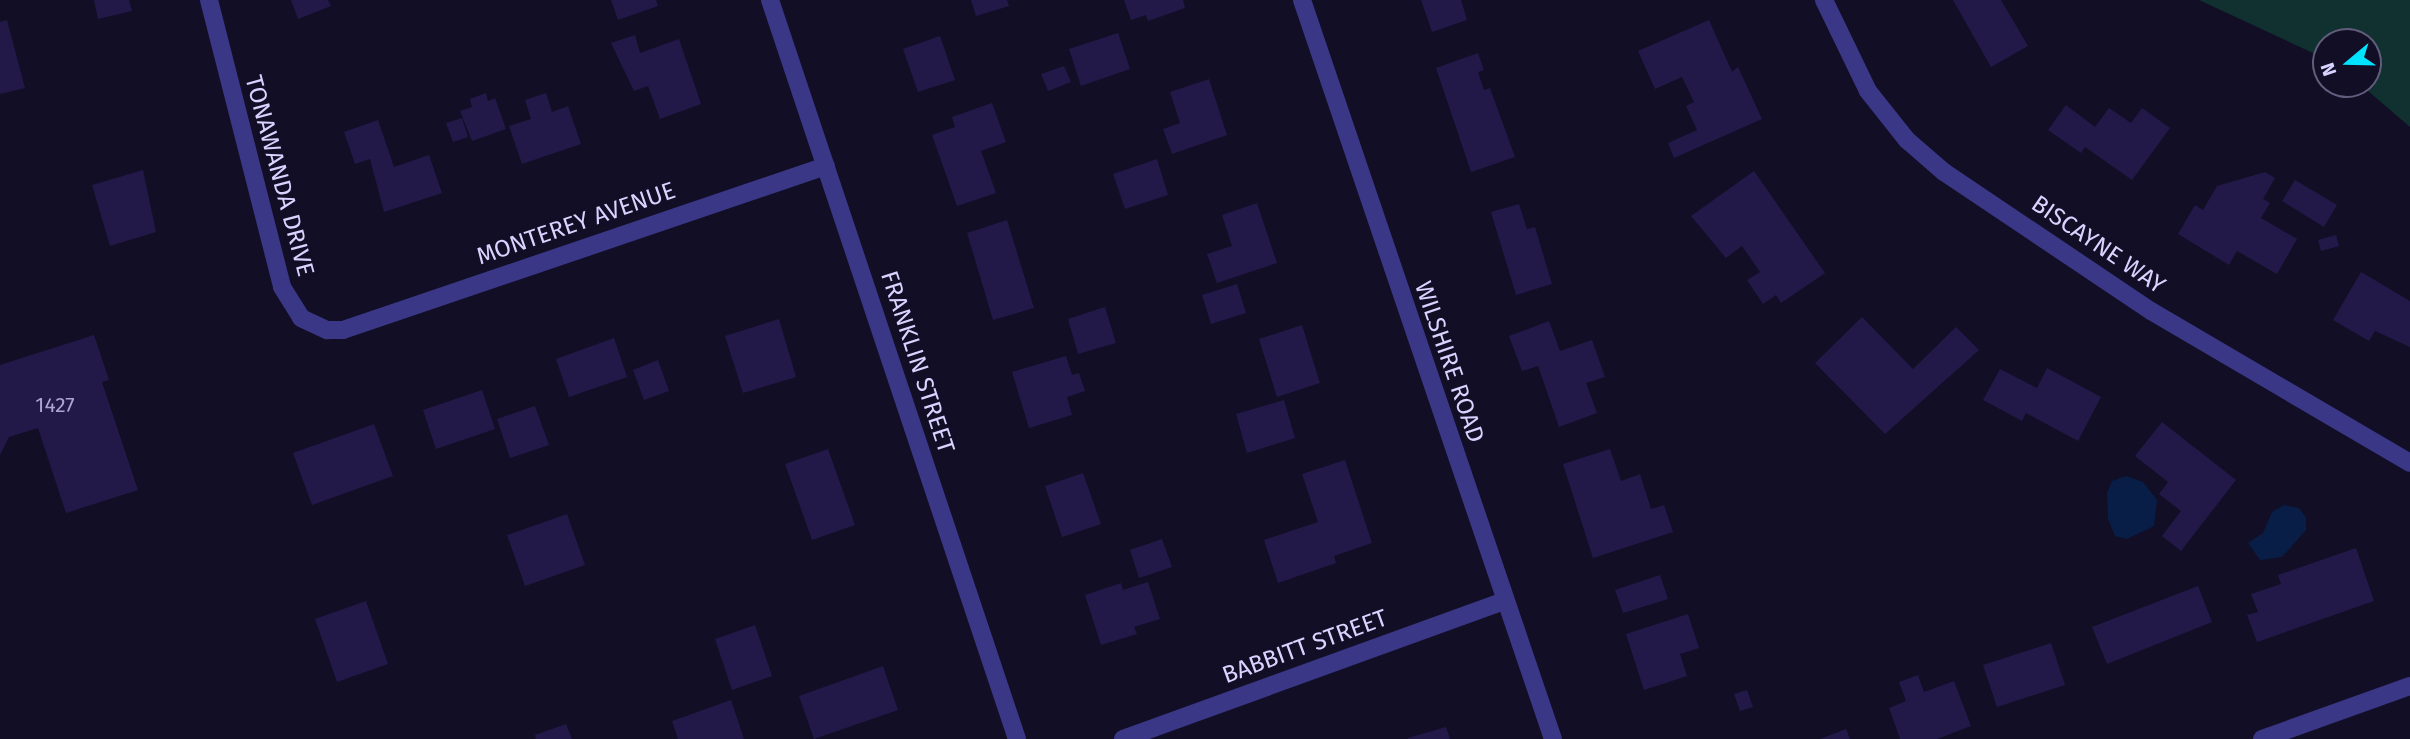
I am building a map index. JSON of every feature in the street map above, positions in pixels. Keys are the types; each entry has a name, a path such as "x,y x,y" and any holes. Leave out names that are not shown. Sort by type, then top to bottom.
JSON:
{"street":[{"name":"TONAWANDA DRIVE","path":"209,0 282,287 301,318 327,330 342,330"},
{"name":"FRANKLIN STREET","path":"770,0 1017,739"},
{"name":"WILSHIRE ROAD","path":"1301,0 1553,739"},
{"name":"BISCAYNE WAY","path":"1824,0 1868,91 1907,140 1944,173 2151,311 2410,463"},
{"name":"MONTEREY AVENUE","path":"342,330 826,166"},
{"name":"BABBITT STREET","path":"1123,739 1504,601"},
{"path":"2262,739 2410,686"}],"green space":[{"path":"2199,0 2410,0 2410,127 2376,98 2382,98 2382,28 2312,28 2312,52"}],"water":[{"path":"2126,476 2143,482 2157,500 2154,526 2127,539 2115,536 2108,519 2107,493 2112,481"},
{"path":"2284,505 2299,508 2306,518 2306,530 2282,557 2260,560 2248,543 2263,533 2272,512"}],"building":[{"path":"94,0 129,0 132,11 98,19"},
{"path":"291,0 328,0 331,6 298,19"},
{"path":"611,0 656,0 658,6 618,20"},
{"path":"971,0 1007,0 1009,6 976,16"},
{"path":"1124,0 1183,0 1185,8 1148,21 1146,15 1131,20"},
{"path":"1421,0 1461,0 1467,20 1432,32"},
{"path":"1953,0 2001,0 2028,46 1991,67"},
{"path":"7,20 25,88 0,94 0,22"},
{"path":"1709,20 1732,72 1738,67 1762,119 1674,158 1668,143 1697,130 1686,106 1694,102 1682,77 1655,89 1638,51"},
{"path":"1118,33 1130,69 1081,86 1069,49"},
{"path":"635,35 640,53 679,39 701,104 660,119 648,86 634,91 611,43"},
{"path":"940,36 955,80 918,92 903,49"},
{"path":"1478,53 1484,70 1478,72 1484,90 1490,88 1515,157 1471,172 1436,68"},
{"path":"1064,66 1071,82 1048,91 1041,74"},
{"path":"1209,79 1227,135 1172,154 1163,129 1180,123 1170,92"},
{"path":"486,93 488,101 495,98 506,129 472,141 460,111 472,107 470,99"},
{"path":"546,93 552,112 568,106 581,144 522,164 509,126 531,119 525,100"},
{"path":"992,103 1006,142 981,151 996,193 957,206 932,135 955,127 952,117"},
{"path":"2066,105 2095,127 2109,108 2131,123 2142,108 2170,128 2132,180 2085,147 2081,153 2048,130"},
{"path":"462,118 468,137 453,142 446,123"},
{"path":"378,120 394,167 429,155 442,193 384,212 370,159 355,164 344,132"},
{"path":"1157,159 1168,195 1125,209 1113,174"},
{"path":"143,170 156,232 110,246 92,185"},
{"path":"1754,171 1825,273 1781,303 1776,295 1763,304 1747,280 1760,272 1742,246 1726,258 1691,216"},
{"path":"2265,172 2275,178 2263,199 2270,203 2261,218 2297,239 2277,274 2237,251 2229,265 2178,234 2195,205 2203,210 2217,186"},
{"path":"2295,180 2337,205 2324,227 2282,201"},
{"path":"1257,203 1277,263 1217,283 1207,254 1232,246 1222,215"},
{"path":"1519,204 1527,229 1535,227 1552,284 1516,295 1491,212"},
{"path":"1007,220 1034,308 993,320 967,233"},
{"path":"2336,235 2339,246 2321,251 2318,240"},
{"path":"2361,272 2410,301 2410,347 2375,331 2369,341 2333,320"},
{"path":"1237,284 1246,313 1211,324 1202,295"},
{"path":"1105,307 1116,343 1078,354 1068,319"},
{"path":"1862,317 1913,369 1956,327 1979,350 1885,434 1815,363"},
{"path":"779,319 796,377 743,393 725,336"},
{"path":"1549,321 1560,351 1592,340 1605,377 1586,383 1597,413 1559,427 1538,366 1522,371 1509,336"},
{"path":"1302,325 1320,383 1277,397 1259,339"},
{"path":"94,335 109,380 102,382 138,490 66,513 38,428 9,437 0,455 0,365"},
{"path":"614,338 627,377 569,397 556,359"},
{"path":"1066,356 1072,375 1079,373 1085,391 1067,397 1072,415 1029,428 1012,372"},
{"path":"658,360 669,391 644,400 633,370"},
{"path":"2047,368 2101,397 2078,441 2026,413 2022,421 1983,400 2000,369 2037,388"},
{"path":"482,390 495,429 436,449 423,410"},
{"path":"1284,400 1295,438 1247,453 1236,414"},
{"path":"535,406 549,445 510,458 497,419"},
{"path":"2162,422 2236,480 2181,551 2162,536 2181,511 2159,494 2168,482 2135,456"},
{"path":"374,424 393,476 312,505 293,453"},
{"path":"828,449 855,525 812,540 785,464"},
{"path":"1610,449 1621,481 1640,474 1651,509 1664,505 1673,532 1593,558 1563,464"},
{"path":"1345,460 1372,543 1334,556 1336,563 1278,583 1264,540 1318,522 1302,474"},
{"path":"1083,473 1101,524 1062,537 1045,486"},
{"path":"567,514 585,565 525,586 507,535"},
{"path":"1162,539 1172,567 1139,578 1130,550"},
{"path":"2356,548 2374,601 2257,642 2247,615 2258,612 2251,594 2281,584 2278,575"},
{"path":"1660,575 1668,599 1623,613 1615,590"},
{"path":"1148,582 1160,619 1134,627 1137,634 1101,645 1085,595 1121,583 1123,590"},
{"path":"2198,586 2212,622 2107,664 2092,627"},
{"path":"366,601 388,664 337,682 315,619"},
{"path":"1688,614 1699,648 1680,654 1687,676 1644,690 1626,634"},
{"path":"755,625 772,676 732,690 715,639"},
{"path":"2051,643 2065,685 1997,707 1983,665"},
{"path":"883,666 898,710 814,739 799,696"},
{"path":"1918,675 1924,692 1954,681 1971,726 1937,739 1900,739 1889,708 1906,701 1899,682"},
{"path":"1747,690 1753,707 1740,711 1734,694"},
{"path":"731,700 744,739 678,739 672,721"},
{"path":"566,724 572,739 536,739 535,735"},
{"path":"1446,727 1450,739 1408,739 1408,738"},
{"path":"1846,729 1850,739 1820,739"}]}
